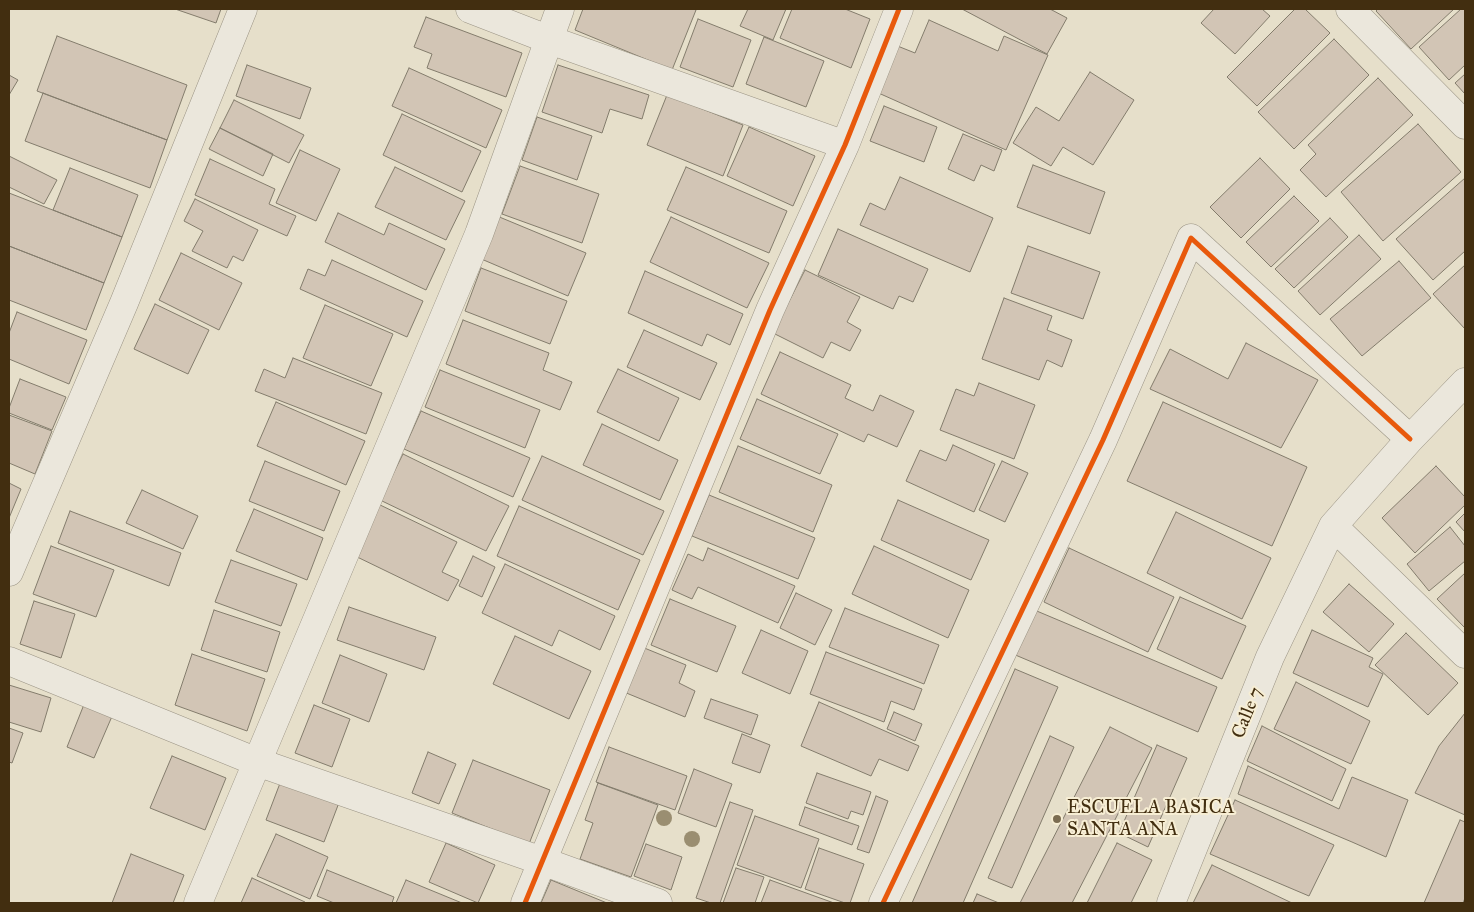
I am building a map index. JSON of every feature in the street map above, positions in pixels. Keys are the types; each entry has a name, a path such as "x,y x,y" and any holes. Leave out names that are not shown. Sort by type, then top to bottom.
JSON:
{"street":[{"path":"9,572 124,303 243,9"},
{"path":"470,9 550,40 845,145"},
{"path":"198,903 479,234 560,9"},
{"path":"525,903 770,310 845,145 899,9"},
{"path":"1350,9 1465,125"},
{"path":"883,903 1103,440 1191,238 1410,438"},
{"name":"Calle 7","path":"1171,903 1270,657 1333,526 1410,438 1465,382"},
{"path":"1333,526 1465,654"},
{"path":"9,661 257,762 658,903"}],"building":[{"path":"175,9 221,9 216,23"},
{"path":"583,9 696,10 672,70 575,30"},
{"path":"748,9 786,9 773,40 740,26"},
{"path":"792,9 845,9 870,19 851,68 780,38"},
{"path":"962,9 1050,9 1067,18 1047,54"},
{"path":"1214,9 1262,9 1270,16 1235,54 1201,23"},
{"path":"1295,9 1305,9 1330,33 1257,106 1227,77"},
{"path":"1378,9 1454,9 1411,49 1376,11"},
{"path":"1461,9 1465,9 1465,65 1449,80 1419,47"},
{"path":"426,17 522,53 506,97 427,68 432,54 414,47"},
{"path":"698,19 751,40 733,87 680,67"},
{"path":"929,20 998,51 1004,36 1048,55 1006,150 874,91 895,45 915,53"},
{"path":"57,36 187,85 167,140 37,91"},
{"path":"764,37 824,61 806,107 746,84"},
{"path":"1334,39 1369,75 1294,149 1258,112"},
{"path":"247,65 311,88 300,119 236,96"},
{"path":"558,65 649,95 642,119 610,109 602,133 542,112"},
{"path":"409,68 502,110 486,148 392,106"},
{"path":"1090,72 1134,100 1093,165 1063,147 1051,166 1013,143 1036,107 1059,121"},
{"path":"1465,74 1465,94 1455,83"},
{"path":"9,75 18,80 9,95"},
{"path":"1378,78 1413,115 1326,197 1300,170 1316,154 1308,145"},
{"path":"43,93 167,140 150,188 25,141"},
{"path":"667,95 743,125 723,176 647,145"},
{"path":"234,100 304,135 289,163 220,128"},
{"path":"884,106 937,127 924,162 870,141"},
{"path":"402,114 481,151 462,192 383,155"},
{"path":"537,117 592,136 577,180 522,160"},
{"path":"1418,124 1461,172 1383,241 1341,192"},
{"path":"749,127 815,156 793,206 727,176"},
{"path":"220,128 273,154 263,176 209,149"},
{"path":"963,134 1002,150 994,171 981,165 974,181 948,169"},
{"path":"300,150 340,169 316,221 276,203"},
{"path":"9,156 57,180 44,204 9,187"},
{"path":"1260,158 1290,189 1241,238 1210,207"},
{"path":"210,159 275,189 269,204 296,216 287,236 195,195"},
{"path":"1033,165 1105,192 1090,234 1017,207"},
{"path":"520,166 599,194 582,243 502,214"},
{"path":"395,167 465,201 446,240 375,207"},
{"path":"686,167 787,211 769,253 667,210"},
{"path":"70,168 138,195 122,237 53,210"},
{"path":"900,177 993,218 970,272 860,225 870,203 885,210"},
{"path":"1465,178 1465,251 1433,280 1396,239"},
{"path":"9,193 122,237 104,283 9,246"},
{"path":"1294,196 1319,221 1271,267 1246,242"},
{"path":"195,199 258,230 243,261 233,256 227,268 192,251 203,231 184,221"},
{"path":"338,213 384,235 389,223 445,249 426,290 325,242"},
{"path":"497,216 586,253 568,296 479,258"},
{"path":"671,217 769,263 747,308 650,262"},
{"path":"1330,218 1348,237 1294,288 1275,269"},
{"path":"838,229 928,269 913,302 899,296 893,309 818,275"},
{"path":"1359,235 1381,259 1320,315 1298,291"},
{"path":"9,246 104,283 86,330 9,300"},
{"path":"1028,246 1100,272 1083,319 1011,293"},
{"path":"181,253 242,283 219,330 159,300"},
{"path":"332,260 423,301 407,337 300,289 308,269 325,276"},
{"path":"1399,261 1431,298 1362,356 1330,319"},
{"path":"1465,265 1465,329 1433,294"},
{"path":"481,268 567,301 550,344 465,311"},
{"path":"805,270 860,297 847,322 861,330 850,351 831,342 823,358 773,333"},
{"path":"645,271 743,314 730,345 707,334 702,346 628,313"},
{"path":"1004,298 1052,316 1047,330 1072,340 1062,367 1047,360 1039,380 982,359"},
{"path":"155,304 209,330 188,374 134,349"},
{"path":"325,305 393,334 371,386 303,358"},
{"path":"17,312 87,340 69,384 9,359 9,333"},
{"path":"463,320 549,353 543,370 572,382 560,410 446,364"},
{"path":"644,330 717,363 700,400 627,367"},
{"path":"1246,343 1318,380 1281,448 1150,389 1170,349 1228,379"},
{"path":"780,352 851,385 845,398 873,411 880,395 914,411 897,447 868,434 864,442 761,394"},
{"path":"293,358 382,393 366,434 255,391 264,369 285,378"},
{"path":"618,369 679,398 659,441 597,412"},
{"path":"440,370 540,410 525,448 425,407"},
{"path":"20,379 66,397 52,430 9,413 9,408"},
{"path":"979,383 1035,405 1014,459 940,430 956,389 974,396"},
{"path":"757,399 838,434 820,474 740,439"},
{"path":"276,402 365,441 346,485 257,446"},
{"path":"1163,402 1307,467 1272,546 1127,481"},
{"path":"421,411 530,458 513,497 404,449"},
{"path":"9,415 52,431 35,474 9,463"},
{"path":"602,424 678,460 660,500 583,465"},
{"path":"953,445 995,464 974,512 906,481 920,450 946,461"},
{"path":"738,446 832,485 813,532 719,492"},
{"path":"403,454 509,506 486,551 380,500"},
{"path":"542,456 664,511 643,555 522,500"},
{"path":"265,461 340,491 324,531 249,501"},
{"path":"1002,461 1028,473 1005,522 979,510"},
{"path":"1436,466 1465,497 1465,505 1415,553 1382,518"},
{"path":"9,483 21,489 9,518"},
{"path":"142,490 198,516 183,549 126,523"},
{"path":"709,495 815,538 798,579 692,536"},
{"path":"898,500 989,540 971,580 881,540"},
{"path":"376,503 457,542 442,572 459,580 448,601 351,554"},
{"path":"519,506 640,560 618,610 497,556"},
{"path":"254,509 323,538 307,580 236,551"},
{"path":"70,511 181,553 169,586 58,543"},
{"path":"1176,512 1271,558 1242,619 1147,573"},
{"path":"1465,513 1465,532 1456,522"},
{"path":"1450,527 1465,546 1465,561 1429,591 1407,564"},
{"path":"51,546 114,570 96,617 33,594"},
{"path":"874,546 969,590 948,638 852,594"},
{"path":"708,548 795,586 778,623 698,587 692,599 672,590 688,554 703,561"},
{"path":"1069,548 1174,597 1148,652 1044,602"},
{"path":"473,556 495,567 482,597 459,586"},
{"path":"231,560 297,584 281,626 215,602"},
{"path":"505,564 615,616 600,650 559,630 552,646 482,613"},
{"path":"1465,573 1465,628 1437,599"},
{"path":"1349,584 1394,624 1369,652 1323,612"},
{"path":"796,593 832,610 815,645 780,628"},
{"path":"1180,597 1246,626 1222,679 1157,649"},
{"path":"670,599 736,626 717,672 651,645"},
{"path":"34,601 75,614 61,658 20,644"},
{"path":"349,607 436,637 424,670 337,640"},
{"path":"845,608 939,645 924,684 829,647"},
{"path":"1032,609 1217,687 1198,732 1013,654"},
{"path":"214,610 280,632 267,672 201,650"},
{"path":"761,630 808,651 790,694 742,673"},
{"path":"1312,630 1373,658 1369,667 1383,674 1368,707 1293,673"},
{"path":"1406,633 1458,683 1428,715 1375,665"},
{"path":"515,636 591,671 569,719 493,684"},
{"path":"637,645 686,665 679,683 695,691 685,717 619,690"},
{"path":"826,652 922,689 914,710 891,701 884,722 810,694"},
{"path":"192,654 265,679 247,731 175,705"},
{"path":"340,655 387,674 369,722 322,703"},
{"path":"1015,669 1058,687 963,903 912,903"},
{"path":"1296,682 1370,721 1351,764 1274,729"},
{"path":"9,685 51,698 41,732 9,722"},
{"path":"711,699 758,715 751,735 704,718"},
{"path":"85,702 113,714 94,758 67,747"},
{"path":"819,702 919,746 908,771 879,759 871,776 801,746"},
{"path":"314,705 350,719 332,767 295,753"},
{"path":"894,712 922,724 915,741 887,729"},
{"path":"1465,713 1465,815 1415,793 1439,746"},
{"path":"1262,726 1346,769 1332,801 1247,761"},
{"path":"1110,727 1152,748 1072,903 1020,903"},
{"path":"9,728 23,733 12,763 9,762"},
{"path":"742,734 770,745 760,773 732,763"},
{"path":"1050,736 1074,747 1012,888 988,878"},
{"path":"1157,745 1187,758 1148,847 1119,833"},
{"path":"609,747 687,776 675,810 596,782"},
{"path":"428,752 456,764 439,804 412,793"},
{"path":"172,756 226,778 205,830 150,808"},
{"path":"473,760 550,790 529,844 452,813"},
{"path":"1248,766 1339,809 1352,777 1408,800 1386,857 1238,794"},
{"path":"694,769 732,784 716,827 678,813"},
{"path":"817,773 871,792 863,815 851,811 848,819 806,803"},
{"path":"282,778 340,800 324,842 266,820"},
{"path":"598,783 658,805 631,877 580,859 593,823 585,820"},
{"path":"876,796 888,801 869,853 857,849"},
{"path":"1235,800 1334,845 1309,896 1210,854"},
{"path":"730,802 753,810 720,903 711,903 696,898"},
{"path":"805,807 859,826 852,845 799,825"},
{"path":"755,816 819,839 801,888 737,865"},
{"path":"1460,820 1465,822 1465,898 1463,903 1424,903"},
{"path":"276,834 328,857 310,899 257,876"},
{"path":"446,843 495,865 478,903 429,882"},
{"path":"1117,843 1152,860 1131,903 1087,903"},
{"path":"646,844 682,857 671,890 634,876"},
{"path":"819,848 864,864 850,903 805,889"},
{"path":"131,854 184,875 173,903 112,903"},
{"path":"1212,865 1292,903 1193,903"},
{"path":"736,868 764,877 755,903 723,903"},
{"path":"327,870 394,897 392,903 334,903 317,896"},
{"path":"252,878 305,902 305,903 241,903"},
{"path":"406,880 462,903 396,903"},
{"path":"551,880 607,903 541,903"},
{"path":"770,880 834,903 761,903"},
{"path":"977,894 999,903 973,903"}],"cycle path":[{"path":"525,903 770,310 845,145 899,9"},
{"path":"883,903 1103,440 1191,238 1410,439"}],"place":[{"name":"ESCUELA BASICA SANTA ANA","path":"1057,819"}]}
